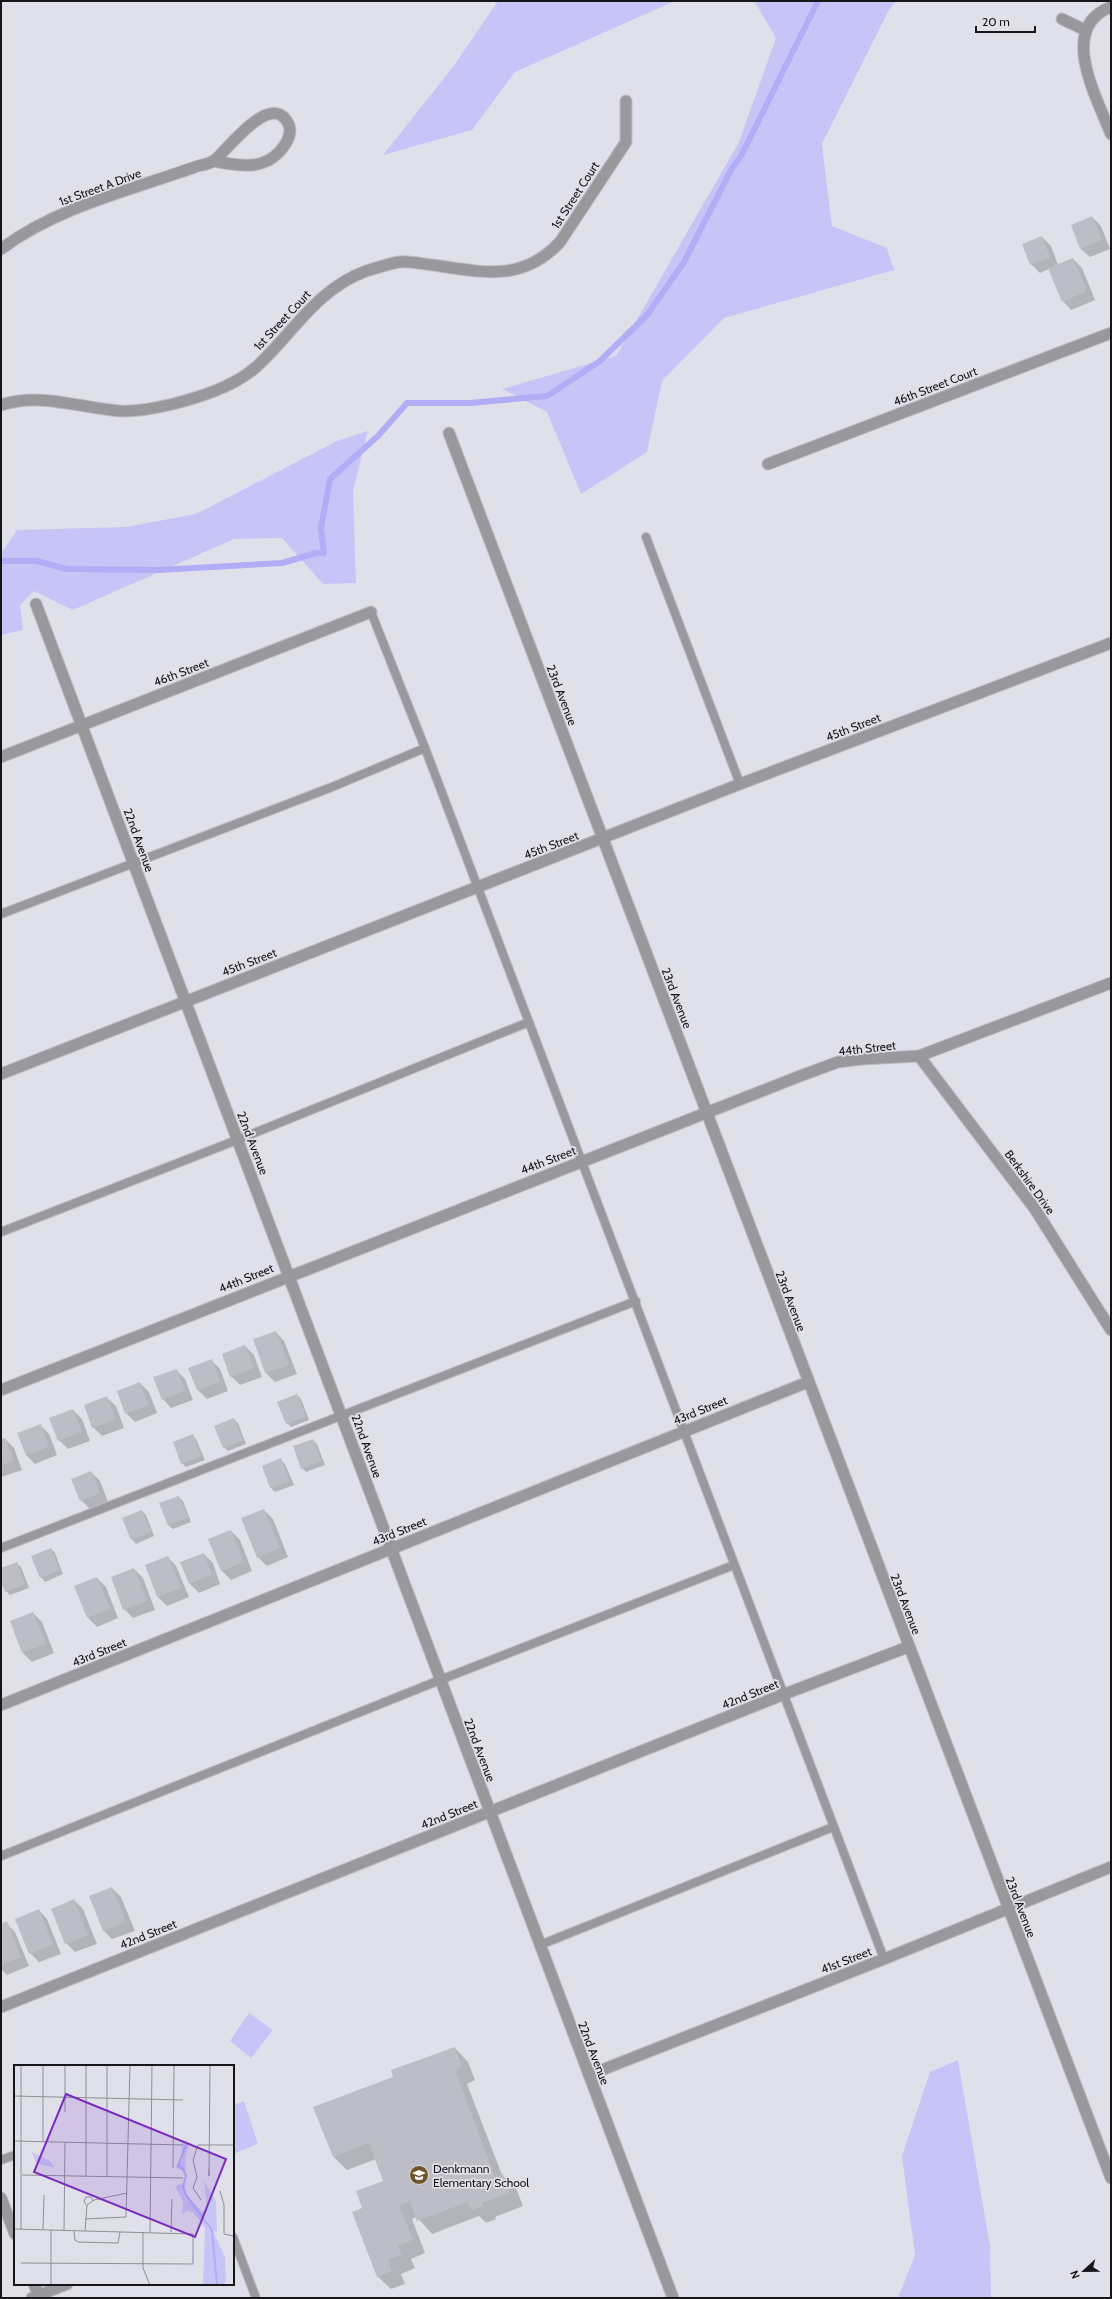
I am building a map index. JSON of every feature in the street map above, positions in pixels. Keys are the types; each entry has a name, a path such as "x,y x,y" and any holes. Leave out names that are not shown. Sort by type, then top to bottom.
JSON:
{"street":[{"path":"1111,7 1094,18 1085,30 1082,46 1084,64 1111,134"},
{"path":"1062,19 1085,30"},
{"name":"1st Street Court","path":"1,405 28,398 121,411 142,410 173,404 216,390 254,369 319,299 338,285 365,272 399,262 490,273 523,268 549,254 560,242 626,142 626,101"},
{"path":"276,114 283,116 290,127 290,137 277,155 262,163 253,166 239,166 214,161 232,140 264,116 276,114"},
{"name":"1st Street A Drive","path":"1,249 39,224 74,209 214,161"},
{"name":"46th Street Court","path":"768,464 1111,333"},
{"name":"23rd Avenue","path":"449,433 1007,1908 1111,2178"},
{"name":"22nd Avenue","path":"36,604 673,2298"},
{"name":"46th Street","path":"1,757 371,612"},
{"name":"45th Street","path":"1,1074 740,784 1111,643"},
{"name":"44th Street","path":"1,1390 289,1275 838,1062 862,1058 919,1056 1111,983"},
{"name":"Berkshire Drive","path":"919,1056 1035,1209 1111,1330"},
{"name":"43rd Street","path":"1,1705 808,1382"},
{"name":"42nd Street","path":"1,2007 782,1695 908,1647"},
{"name":"41st Street","path":"589,2075 884,1959 1111,1866"},
{"path":"1,2198 14,2231"},
{"path":"34,2285 37,2297 65,2285"}],"lane":[{"path":"646,537 740,784"},
{"path":"371,612 425,748 477,888 636,1301 782,1695 884,1959"},
{"path":"1,914 332,786 425,748"},
{"path":"1,1232 238,1140 529,1022"},
{"path":"1,1548 341,1414 636,1301"},
{"path":"1,1856 440,1680 734,1565"},
{"path":"540,1945 834,1827"},
{"path":"1,2160 14,2154"},
{"path":"234,2240 256,2298"}],"shaded area":[{"path":"498,1 675,1 515,72 472,130 383,155 453,67"},
{"path":"754,1 896,1 889,10 822,144 832,226 887,248 894,270 724,318 662,381 647,452 581,494 547,412 502,389 616,356 739,142 776,38"},
{"path":"368,431 353,491 356,583 323,584 282,538 234,539 73,610 34,591 20,605 23,630 1,635 1,554 17,530 126,527 196,514 337,441"},
{"path":"249,2013 273,2030 251,2058 230,2041"},
{"path":"958,2060 990,2246 991,2298 898,2298 915,2255 902,2156 930,2072"},
{"path":"244,2101 258,2144 234,2154 234,2105"}],"building":[{"path":"1092,216 1102,240 1080,249 1071,225"},
{"path":"1042,236 1050,257 1030,265 1022,244"},
{"path":"1073,258 1087,291 1062,302 1048,268"},
{"path":"276,1331 289,1365 265,1373 253,1339"},
{"path":"245,1345 254,1368 230,1377 222,1354"},
{"path":"212,1359 220,1382 197,1390 188,1368"},
{"path":"177,1369 185,1391 162,1400 153,1377"},
{"path":"140,1382 149,1405 125,1414 117,1391"},
{"path":"297,1394 306,1416 286,1424 277,1402"},
{"path":"107,1396 116,1419 92,1428 84,1405"},
{"path":"73,1409 82,1432 58,1441 49,1418"},
{"path":"234,1418 243,1440 223,1448 214,1426"},
{"path":"41,1424 49,1447 26,1455 17,1433"},
{"path":"193,1434 201,1456 181,1464 173,1442"},
{"path":"5,1438 14,1461 1,1465 1,1440"},
{"path":"313,1439 321,1461 301,1469 293,1446"},
{"path":"281,1458 290,1481 270,1488 262,1466"},
{"path":"91,1471 100,1493 80,1501 71,1479"},
{"path":"179,1496 188,1518 168,1525 159,1503"},
{"path":"264,1509 280,1548 257,1558 241,1518"},
{"path":"142,1510 151,1532 131,1540 122,1518"},
{"path":"231,1530 244,1562 221,1571 208,1539"},
{"path":"51,1548 60,1570 40,1578 31,1556"},
{"path":"204,1553 212,1575 189,1584 180,1562"},
{"path":"168,1556 181,1588 157,1597 145,1565"},
{"path":"17,1562 25,1584 5,1592 1,1581 1,1568"},
{"path":"134,1568 147,1601 123,1610 111,1577"},
{"path":"97,1577 110,1609 87,1618 74,1586"},
{"path":"33,1612 46,1644 22,1653 10,1621"},
{"path":"112,1887 126,1922 103,1931 89,1896"},
{"path":"74,1899 88,1935 65,1944 51,1909"},
{"path":"39,1909 53,1945 29,1954 15,1919"},
{"path":"7,1921 21,1957 1,1965 1,1924"},
{"path":"455,2047 462,2067 455,2070 495,2177 503,2174 510,2193 482,2203 483,2206 472,2210 468,2202 417,2221 410,2201 399,2205 413,2240 398,2245 402,2255 388,2260 392,2271 377,2277 352,2212 362,2208 356,2191 383,2181 369,2143 333,2157 313,2107 393,2077 391,2070"}],"waterway":[{"path":"1,561 37,561 66,569 159,570 282,563 316,553 324,553 321,528 330,479 378,436 407,403 470,403 547,396 600,361 647,315 684,262 731,170 741,156 818,1"}],"place":[{"name":"Denkmann Elementary School","path":"419,2175"}]}
